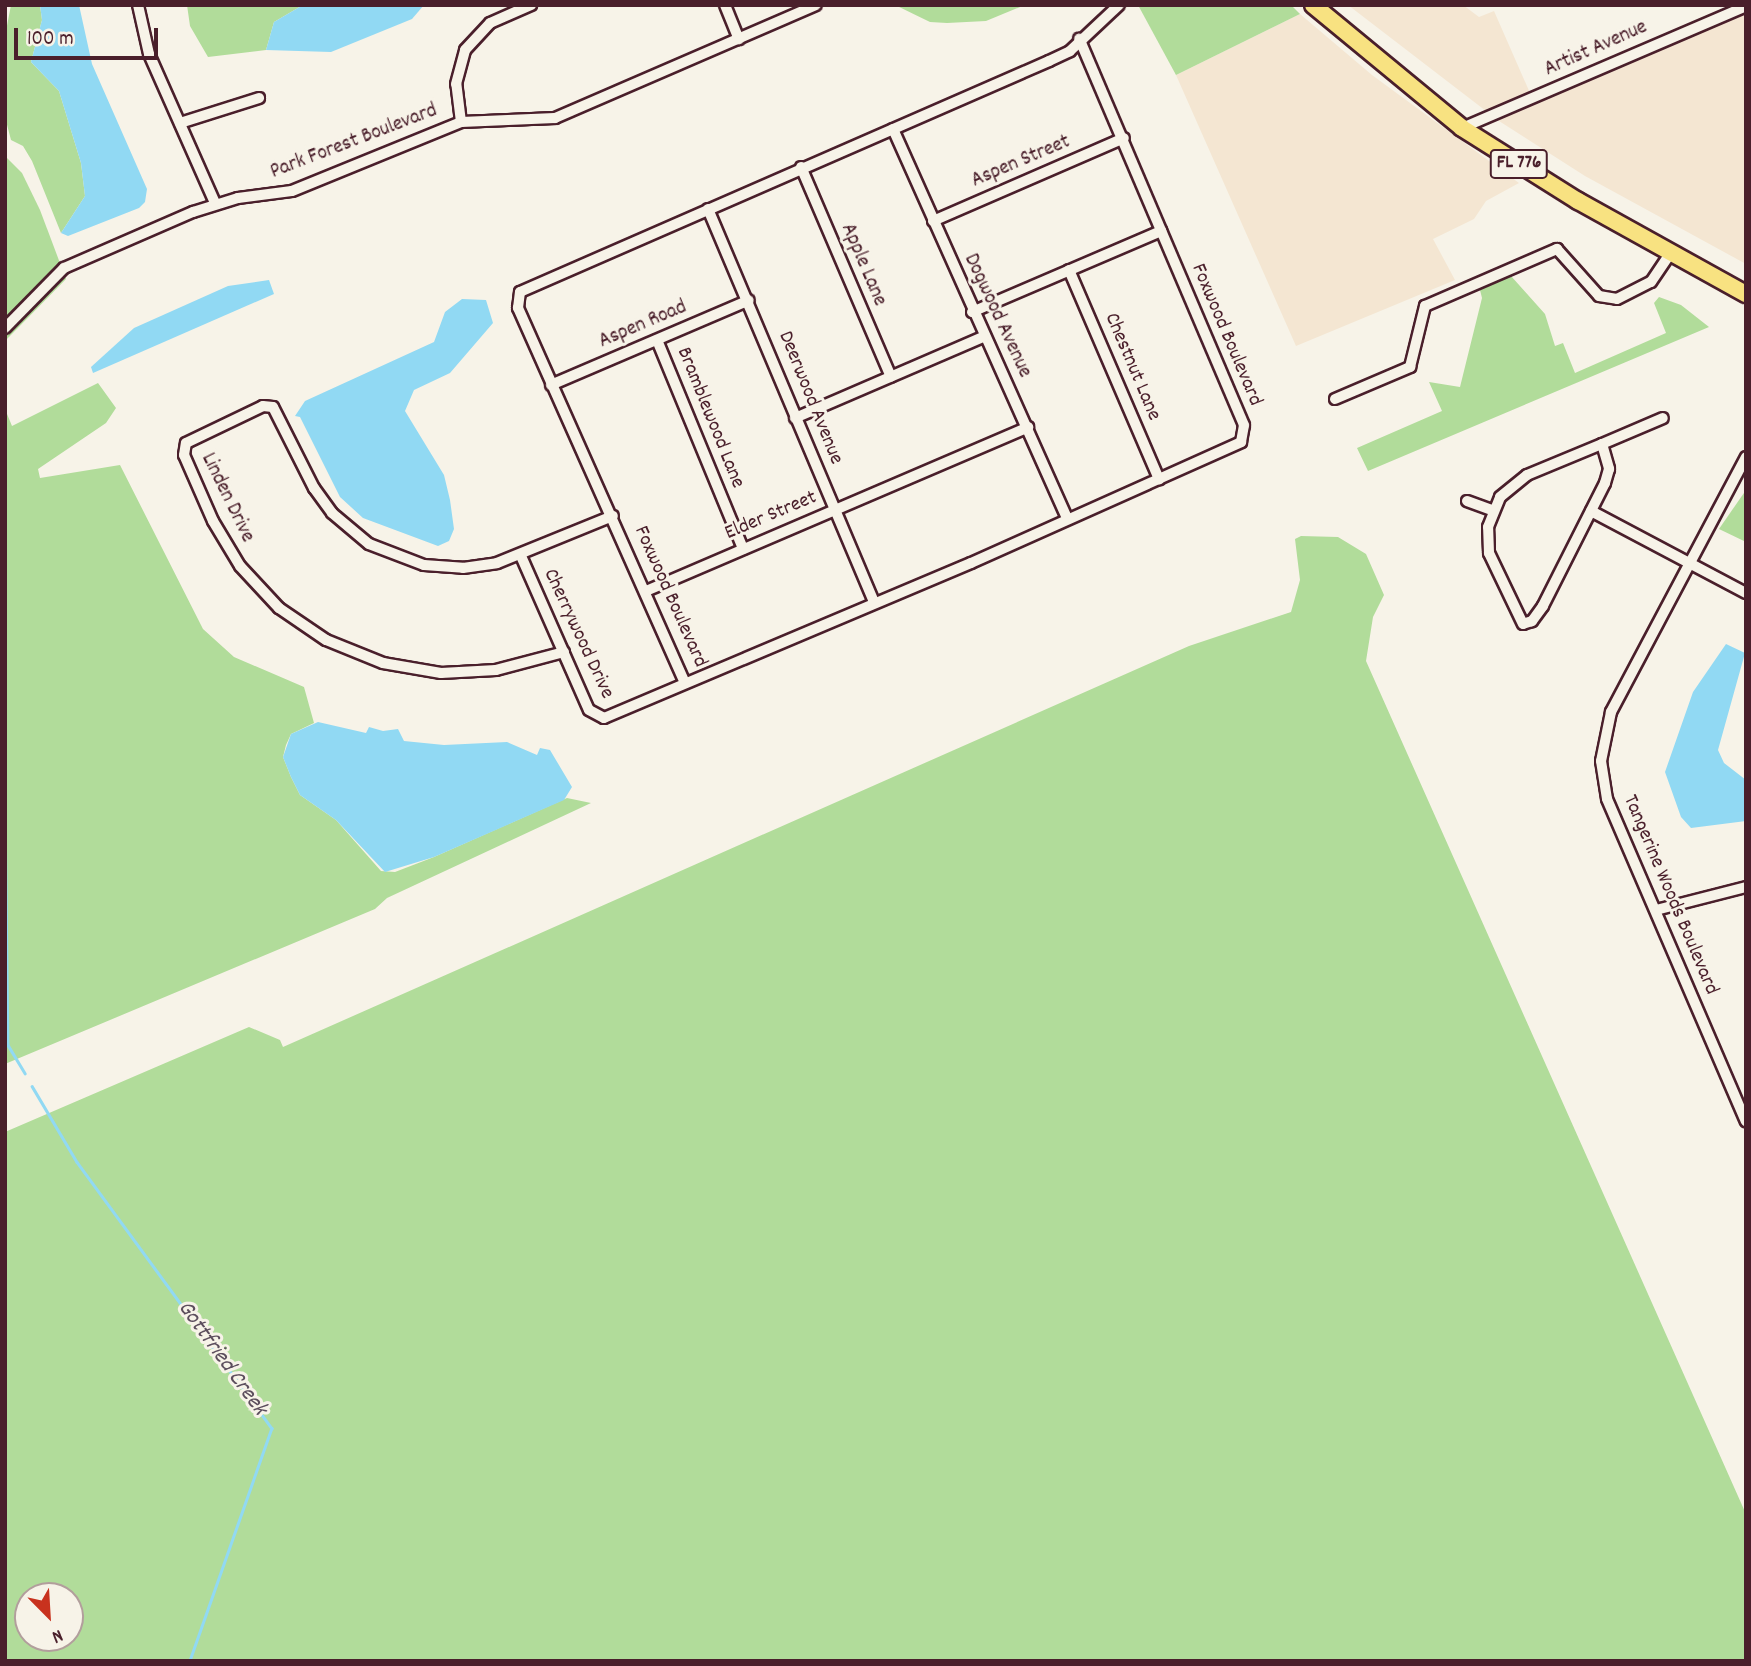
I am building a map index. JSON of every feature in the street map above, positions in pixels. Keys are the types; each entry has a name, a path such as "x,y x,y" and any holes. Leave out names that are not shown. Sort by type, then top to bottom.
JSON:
{"main road":[{"name":"FL 776","path":"1313,5 1462,128 1746,294"}],"street":[{"path":"138,5 144,41 215,203"},
{"path":"461,122 456,84 465,50 491,23 531,5"},
{"path":"725,5 739,39"},
{"name":"Park Forest Boulevard","path":"5,328 64,268 215,203 292,191 461,122 555,118 816,5"},
{"name":"Foxwood Boulevard","path":"1079,39 1124,138 1245,431 1237,445 685,683 613,516 518,308 520,292 1070,51 1079,39 1119,5"},
{"name":"Artist Avenue","path":"1462,128 1746,6"},
{"path":"180,123 259,98"},
{"name":"Dogwood Avenue","path":"893,129 972,313 1028,427 1067,519"},
{"name":"Aspen Street","path":"933,221 1124,138"},
{"name":"Apple Lane","path":"801,167 891,377"},
{"name":"Deerwood Avenue","path":"708,209 750,300 795,418 874,602"},
{"path":"972,313 1161,231"},
{"path":"1335,399 1410,367 1425,306 1557,249 1600,296 1617,299 1651,282 1671,252"},
{"name":"Chestnut Lane","path":"1069,270 1159,479"},
{"name":"Aspen Road","path":"551,385 750,300"},
{"path":"795,418 983,337"},
{"name":"Bramblewood Lane","path":"657,340 743,549"},
{"name":"Linden Drive","path":"564,652 496,670 441,673 383,663 327,640 279,608 240,566 213,521 184,449 190,438 262,406 273,407 321,499 369,544 405,561 444,568 484,566 521,556 613,516"},
{"path":"1602,444 1608,477 1543,606 1532,621 1523,624 1489,553 1492,510 1516,481 1602,444 1663,418"},
{"name":"Elder Street","path":"646,591 1028,427"},
{"name":"Tangerine Woods Boulevard","path":"1746,457 1611,712 1602,747 1607,799 1742,1101 1746,1121"},
{"path":"1467,501 1492,510"},
{"path":"1591,511 1746,593"},
{"name":"Cherrywood Drive","path":"521,556 589,710 598,717 685,683"},
{"path":"1656,911 1693,897 1746,887"}],"shaded area":[{"path":"1348,5 1463,5 1479,17 1494,11 1530,93 1732,5 1746,5 1746,264 1585,176 1499,121"},
{"path":"1300,14 1372,75 1519,183 1486,201 1474,219 1433,239 1455,280 1296,346 1176,75"}],"green space":[{"path":"11,5 40,5 42,20 31,62 59,91 81,163 85,196 61,233 32,161 23,146 11,140 5,117 5,36"},
{"path":"187,5 303,5 274,22 266,50 208,57 190,26"},
{"path":"895,5 1025,5 986,21 947,23 930,22"},
{"path":"1138,5 1291,5 1300,14 1176,75"},
{"path":"5,156 22,173 40,210 66,279 5,341"},
{"path":"1511,276 1545,314 1555,346 1563,343 1575,373 1666,333 1654,303 1659,297 1681,305 1709,327 1368,471 1357,448 1442,411 1429,382 1460,387 1482,298 1480,290"},
{"path":"98,383 116,408 106,423 38,469 40,478 120,465 203,629 234,657 304,687 314,723 291,734 286,745 283,757 291,777 300,795 336,820 381,871 395,872 434,857 567,798 591,803 387,898 375,909 5,1064 5,409 12,426"},
{"path":"1746,490 1746,542 1719,529"},
{"path":"1301,536 1338,537 1366,554 1384,595 1373,617 1366,661 1746,1514 1746,1661 5,1661 5,1132 249,1027 280,1040 283,1047 1189,646 1291,612 1300,580 1295,539"}],"water":[{"path":"40,5 79,5 92,64 147,189 145,202 139,208 68,236 61,233 85,196 81,163 59,91 31,62 42,20"},
{"path":"303,5 424,5 412,19 331,52 266,50 274,22"},
{"path":"269,280 274,294 93,373 91,367 134,328 228,286"},
{"path":"462,299 486,300 493,323 450,373 414,390 405,411 444,475 454,529 449,541 438,546 363,518 340,497 300,417 295,416 305,401 434,342 445,312"},
{"path":"1726,644 1745,653 1718,750 1724,763 1746,780 1746,821 1691,828 1681,817 1665,772 1693,692"},
{"path":"318,722 366,733 369,727 383,731 398,729 404,741 444,745 507,742 537,755 540,748 550,750 572,787 564,800 434,857 385,872 336,820 300,795 291,777 283,757 291,734"}],"waterway":[{"name":"Gottfried Creek","path":"5,806 8,1045 25,1073"},
{"name":"Gottfried Creek","path":"32,1086 77,1162 272,1428 190,1661"}]}
